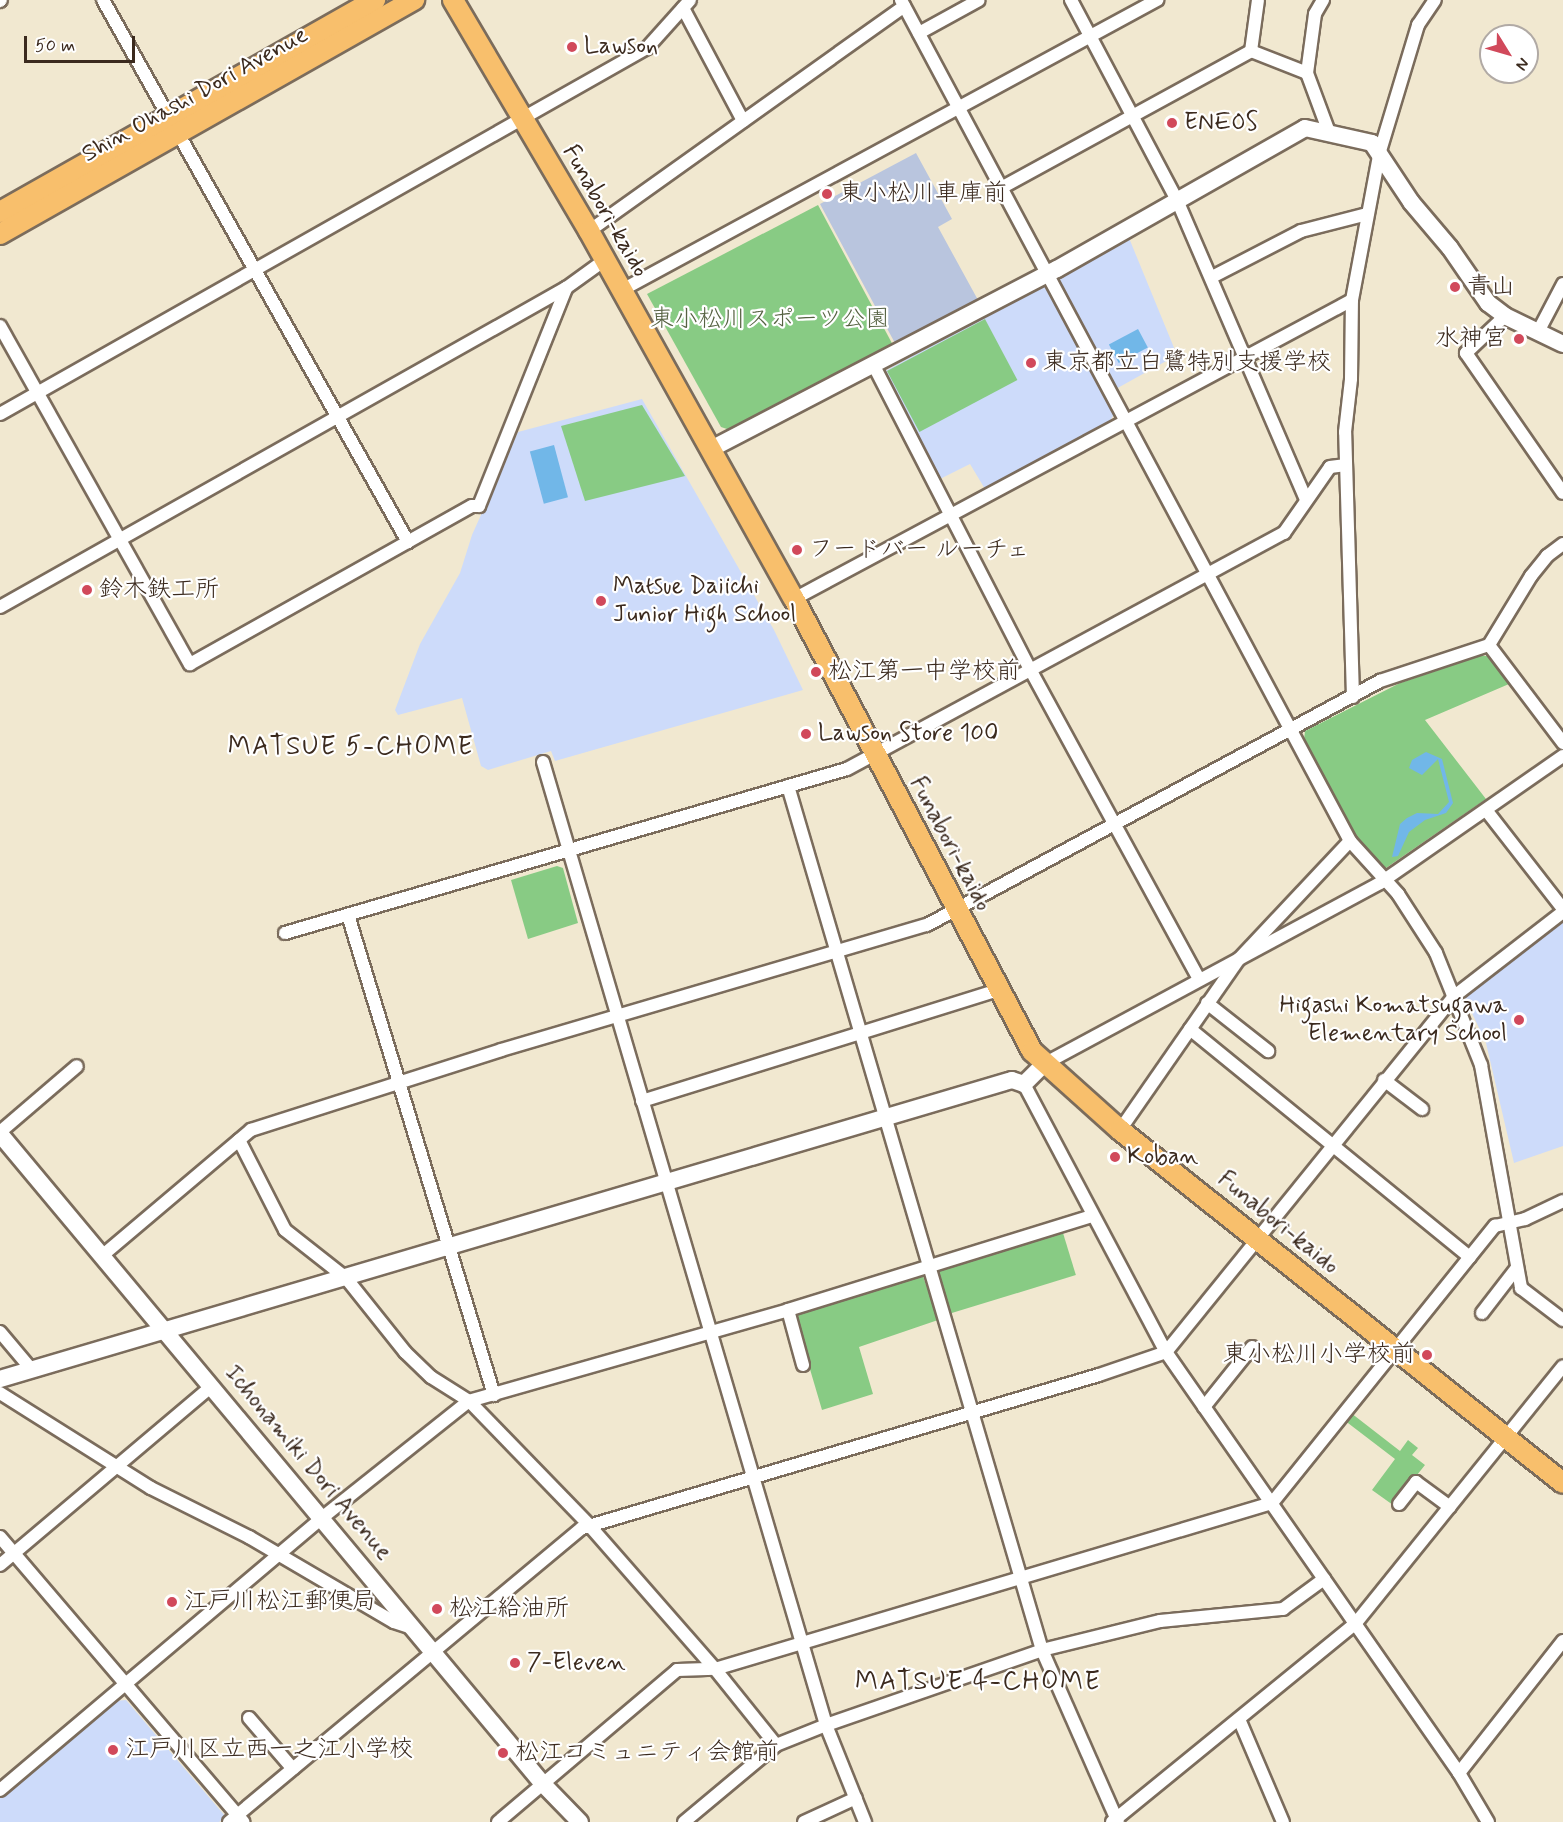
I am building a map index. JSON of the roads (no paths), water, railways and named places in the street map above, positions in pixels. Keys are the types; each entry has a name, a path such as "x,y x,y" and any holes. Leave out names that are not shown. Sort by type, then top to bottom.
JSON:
{"main road":[{"name":"Shin Ohashi Dori Avenue","path":"0,234 375,0"},
{"name":"Shin Ohashi Dori Avenue","path":"0,212 174,125 414,0"},
{"name":"Funabori-kaido","path":"453,0 589,231 794,599 1023,1039 1044,1064 1120,1130 1563,1483"}],"street":[{"path":"103,0 408,542"},
{"path":"919,33 979,0"},
{"path":"1071,0 1178,200 1306,500"},
{"path":"622,290 1157,0"},
{"path":"1251,51 1258,0"},
{"path":"1323,0 1315,14 1307,73 1329,132"},
{"path":"1353,697 1346,465 1352,300 1380,151 1418,25 1435,0"},
{"path":"589,231 902,3 1350,841 1422,926 1481,1065 1506,1223 1521,1288 1563,1320"},
{"path":"0,414 520,117 647,48 686,4 743,121"},
{"path":"1001,188 1251,51 1307,73"},
{"path":"711,449 1047,273 1305,128 1372,143 1380,151 1411,202 1450,248 1488,303 1505,316 1539,330 1563,344"},
{"path":"1212,278 1301,231 1367,214"},
{"path":"0,607 336,415 566,288 605,260"},
{"path":"1539,330 1563,284"},
{"path":"0,326 190,664 408,542 479,506 566,288"},
{"path":"794,599 1127,423 1352,300"},
{"path":"1505,316 1466,353 1563,493"},
{"path":"873,364 1031,671 1199,979"},
{"path":"285,933 847,769 1284,533 1330,467 1346,465"},
{"path":"103,1255 251,1130 397,1082 927,925 1290,732 1380,681 1490,645 1531,576 1546,556 1563,544"},
{"path":"1490,645 1563,743"},
{"path":"1024,1084 1044,1064 1384,880 1563,756"},
{"path":"543,762 826,1725 866,1822"},
{"path":"788,786 1042,1650 1116,1821 1355,1624 1563,1365"},
{"path":"0,1537 126,1684 235,1817 433,1651 589,1525 1166,1352 1453,997 1563,910 1486,810"},
{"path":"1120,1130 1239,958 1350,841"},
{"path":"348,915 494,1395"},
{"path":"642,1101 862,1035 998,990"},
{"path":"1207,1003 1268,1051"},
{"path":"1190,1029 1470,1257"},
{"path":"0,1133 77,1066"},
{"path":"0,1379 1012,1080 1024,1084 1166,1352 1459,1773 1488,1822"},
{"path":"1384,1080 1422,1108"},
{"name":"Ichonamiki Dori Avenue","path":"0,1133 323,1517 543,1784 580,1822"},
{"path":"239,1140 285,1230 346,1278 405,1352 431,1377 469,1401 589,1525 715,1669 776,1746"},
{"path":"498,1822 677,1671 715,1669 1272,1503 1495,1226 1526,1219 1563,1201"},
{"path":"0,1790 323,1517 469,1401 788,1310 1092,1216"},
{"path":"1482,1313 1516,1269"},
{"path":"788,1310 803,1365"},
{"path":"0,1332 32,1371"},
{"path":"1204,1407 1252,1347"},
{"path":"0,1564 212,1386"},
{"path":"0,1393 116,1467 394,1622 414,1628"},
{"path":"1399,1504 1416,1482 1450,1507"},
{"path":"684,1822 776,1746 826,1725 1042,1650 1160,1621 1283,1609 1324,1579"},
{"path":"1459,1773 1563,1641"},
{"path":"249,1718 293,1769"},
{"path":"1239,1719 1283,1822"},
{"path":"804,1822 856,1798"}],"water":[{"path":"1138,329 1148,348 1119,363 1109,344"},
{"path":"554,445 568,497 544,504 530,451"},
{"path":"1426,752 1442,759 1453,803 1446,813 1425,820 1409,832 1398,856 1392,857 1400,824 1417,813 1438,814 1449,802 1438,759 1422,775 1409,768 1412,760"}],"place":[{"name":"Lawson","path":"572,47"},
{"name":"ENEOS","path":"1172,123"},
{"name":"東小松川車庫前","path":"827,194"},
{"name":"青山","path":"1455,287"},
{"name":"水神宮","path":"1519,339"},
{"name":"東京都立白鷺特別支援学校","path":"1031,363"},
{"name":"フードバー ルーチェ","path":"797,550"},
{"name":"鈴木鉄工所","path":"87,590"},
{"name":"Matsue Daiichi Junior High School","path":"601,601"},
{"name":"松江第一中学校前","path":"816,672"},
{"name":"Lawson Store 100","path":"806,734"},
{"name":"Higashi Komatsugawa Elementary School","path":"1519,1020"},
{"name":"Koban","path":"1115,1157"},
{"name":"東小松川小学校前","path":"1427,1355"},
{"name":"江戸川松江郵便局","path":"172,1602"},
{"name":"松江給油所","path":"437,1609"},
{"name":"7-Eleven","path":"515,1663"},
{"name":"江戸川区立西一之江小学校","path":"113,1750"},
{"name":"松江コミュニティ会館前","path":"503,1753"}],"district":[{"name":"MATSUE 5-CHOME","path":"351,748"},
{"name":"MATSUE 4-CHOME","path":"978,1683"}],"park label":[{"name":"東小松川スポーツ公園","path":"770,320"}]}
